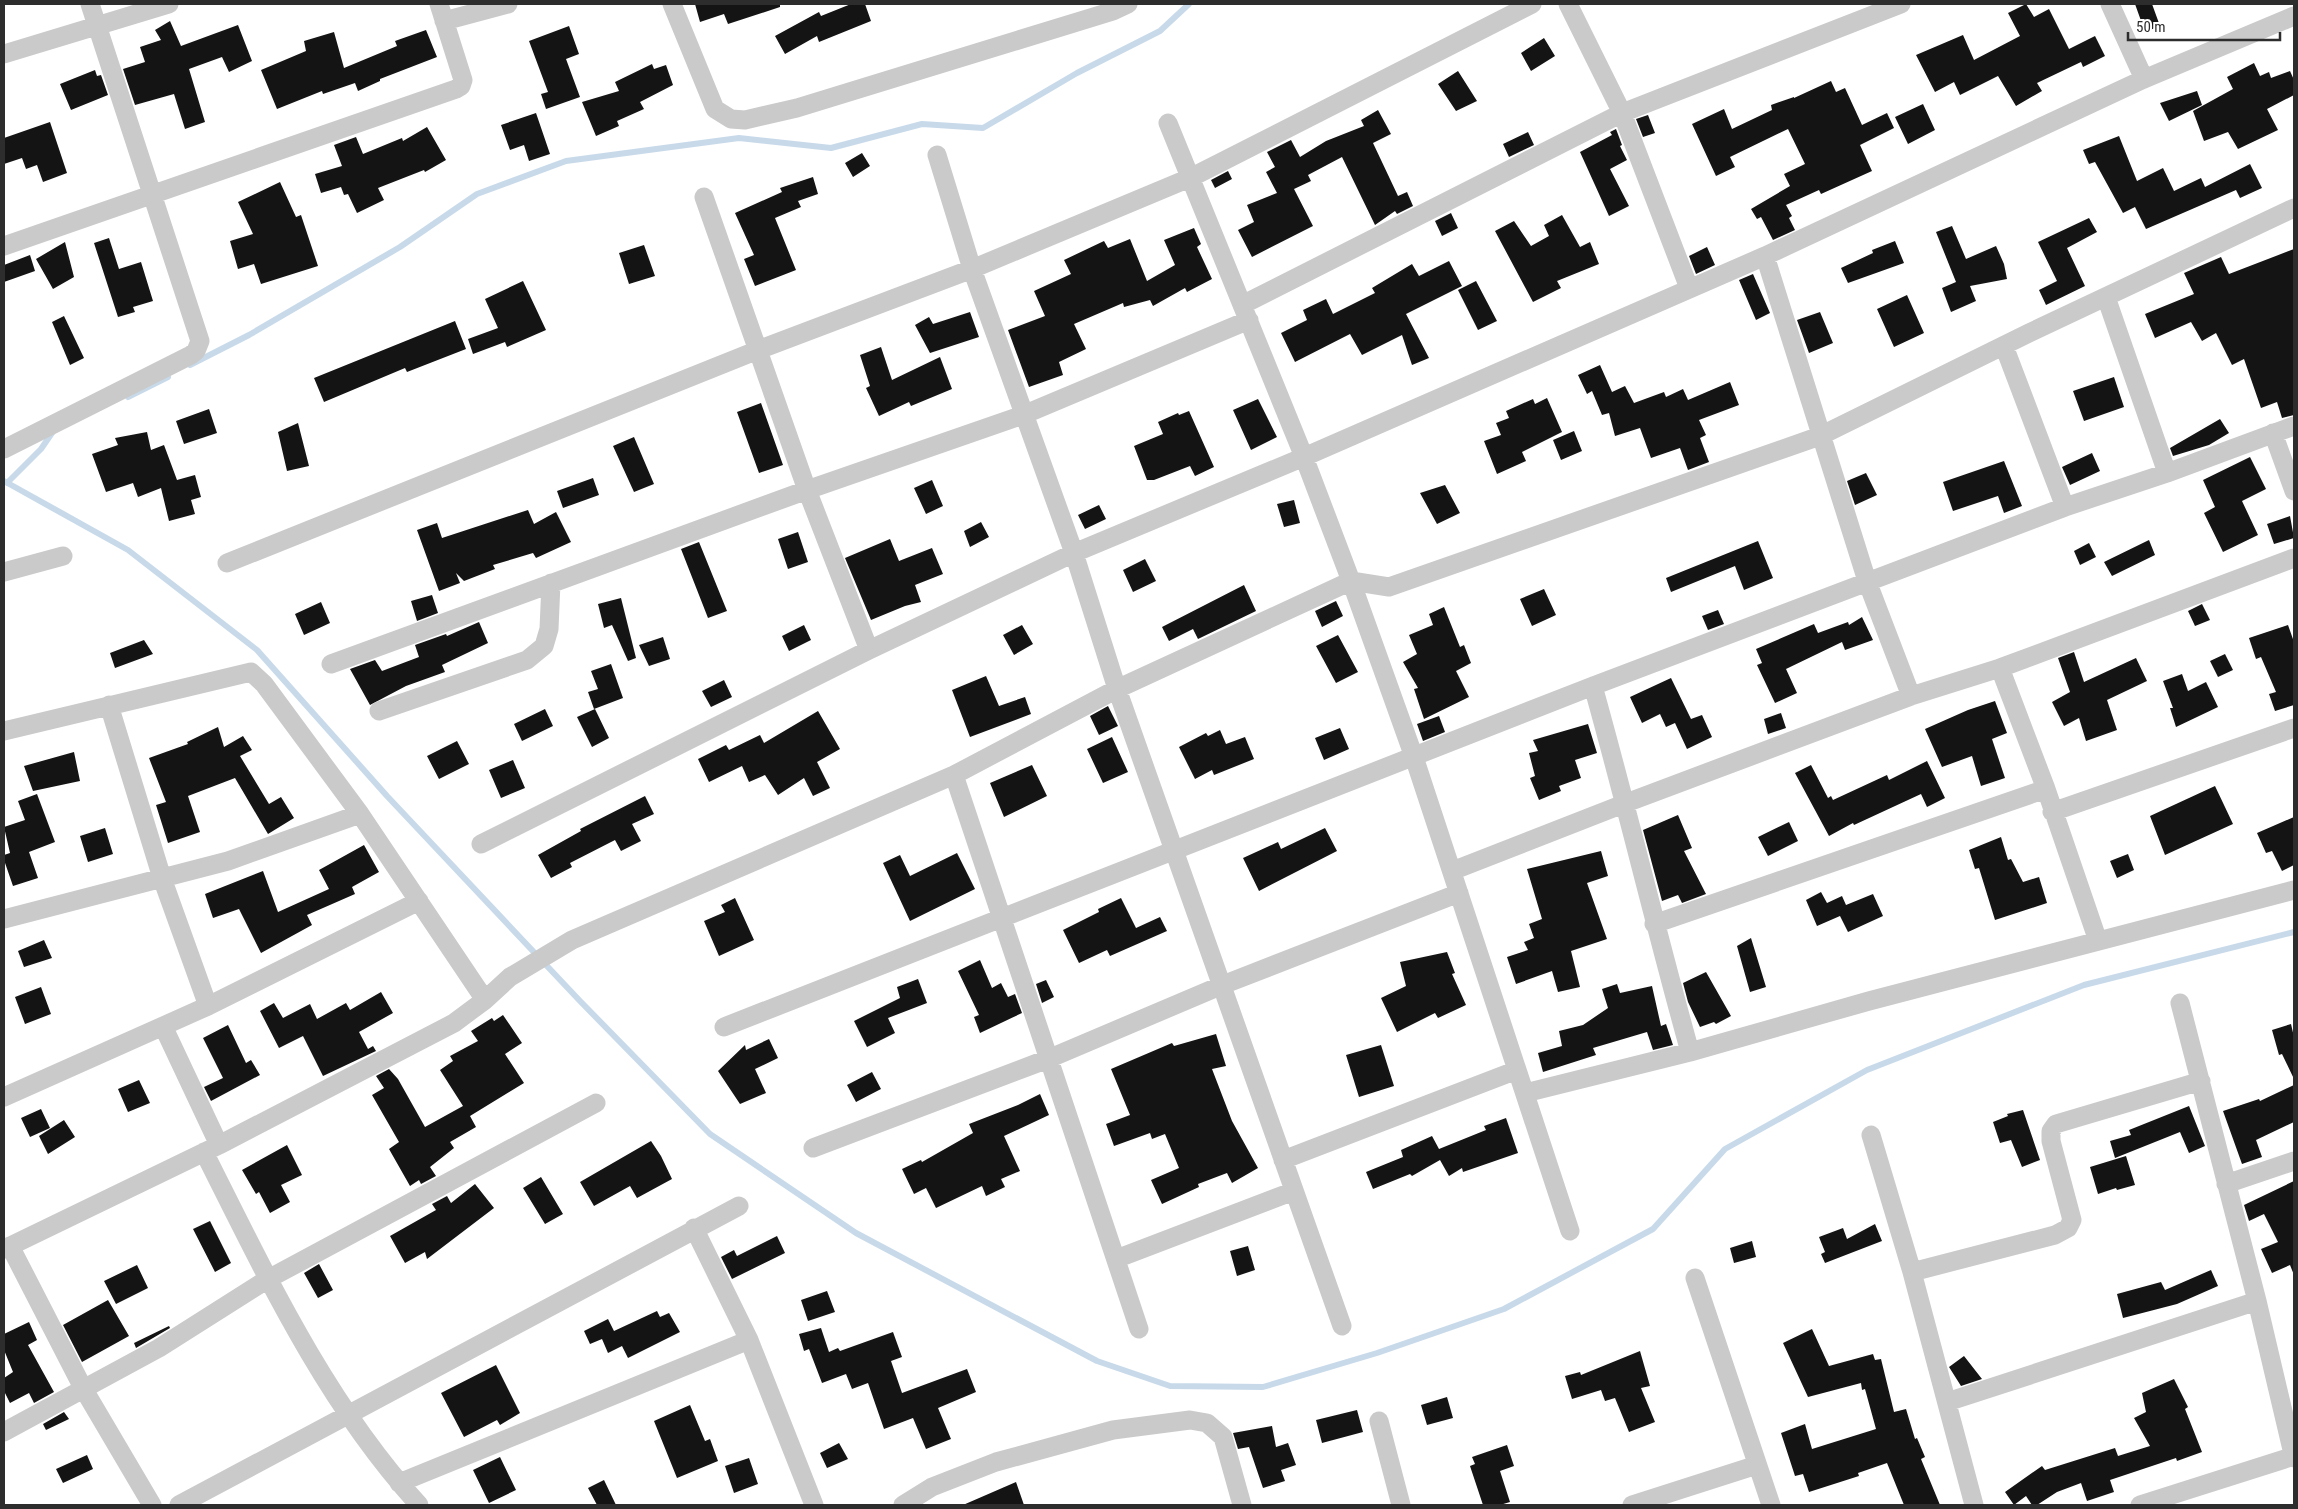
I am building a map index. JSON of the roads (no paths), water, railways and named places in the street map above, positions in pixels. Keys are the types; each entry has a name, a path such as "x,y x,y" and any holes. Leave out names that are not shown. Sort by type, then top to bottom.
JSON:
{"street":[{"path":"4,449 196,351 200,341 90,4"},
{"path":"4,54 169,4"},
{"path":"4,246 456,89 461,86 463,80 442,12 508,4"},
{"path":"672,4 715,108 731,119 745,120 797,108 1117,6"},
{"path":"227,563 758,350 972,269 1192,177 1532,4"},
{"path":"1568,4 1622,113 1689,288"},
{"path":"331,664 807,490 1023,415 1245,313 1622,113 1901,4"},
{"path":"2110,4 2144,79"},
{"path":"481,844 869,650 1074,553 1304,457 1765,256 2144,79 2294,16"},
{"path":"1168,123 1192,177 1304,457 1351,581 1414,757 1570,1231"},
{"path":"937,155 972,269 1074,553 1117,689 1220,986 1342,1326"},
{"path":"704,197 807,490 869,650"},
{"path":"152,1505 83,1388 7,1247 211,1148 454,1024 485,1000 510,977 572,940 954,775 1117,689 1351,581 1389,587 1820,436 2106,296 2294,208"},
{"path":"1765,256 1867,581 1911,696"},
{"path":"2106,296 2167,473"},
{"path":"2004,346 2064,507"},
{"path":"724,1027 1002,919 1173,849 1867,581 2064,507 2167,473 2294,426"},
{"path":"2273,434 2294,491"},
{"path":"4,572 63,556"},
{"path":"1452,871 1626,803 1911,696 2000,668 2294,558"},
{"path":"379,711 527,660 544,646 549,629 551,583"},
{"path":"2000,668 2046,789 2052,812 2098,941"},
{"path":"4,731 251,672 264,684 360,814 485,1000"},
{"path":"1593,686 1626,803 1654,924 1690,1052"},
{"path":"109,705 162,878 208,1006"},
{"path":"2052,812 2294,728"},
{"path":"954,775 1139,1329"},
{"path":"1654,924 2046,789"},
{"path":"4,919 268,848 360,814"},
{"path":"1525,1093 1690,1052 1869,1001 2294,890"},
{"path":"813,1148 1048,1059 1220,986 1459,893"},
{"path":"4,1097 208,1006 419,901"},
{"path":"2140,1505 2294,1457 2202,1081 2180,1004"},
{"path":"164,1026 211,1148 268,1279 319,1369 348,1414 399,1483 419,1505"},
{"path":"1283,1160 1517,1070"},
{"path":"1912,1272 2055,1235 2068,1228 2072,1220 2051,1141 2051,1131 2056,1124 2202,1081"},
{"path":"4,1432 159,1348 268,1279 596,1103"},
{"path":"1872,1135 1912,1272 1974,1505"},
{"path":"2226,1184 2294,1161"},
{"path":"1116,1259 1294,1191"},
{"path":"179,1505 694,1228 739,1206"},
{"path":"694,1228 749,1340 814,1505"},
{"path":"1695,1278 1771,1505"},
{"path":"1946,1402 2257,1301"},
{"path":"399,1483 749,1340"},
{"path":"903,1505 932,1487 996,1462 1112,1430 1190,1420 1207,1423 1224,1437 1242,1505"},
{"path":"1379,1421 1402,1505"},
{"path":"1632,1505 1757,1465"}],"waterway":[{"path":"190,365 249,335 400,247 477,194 566,161 739,138 831,148 922,124 983,128 1077,73 1160,31 1189,4"},
{"path":"128,397 168,377"},
{"path":"7,483 41,449 54,430"},
{"path":"4,481 128,550 257,650 387,796 580,1001 710,1134 856,1233 1097,1361 1170,1386 1263,1387 1377,1353 1504,1309 1653,1229 1725,1149 1867,1070 2084,985 2294,932"}]}
